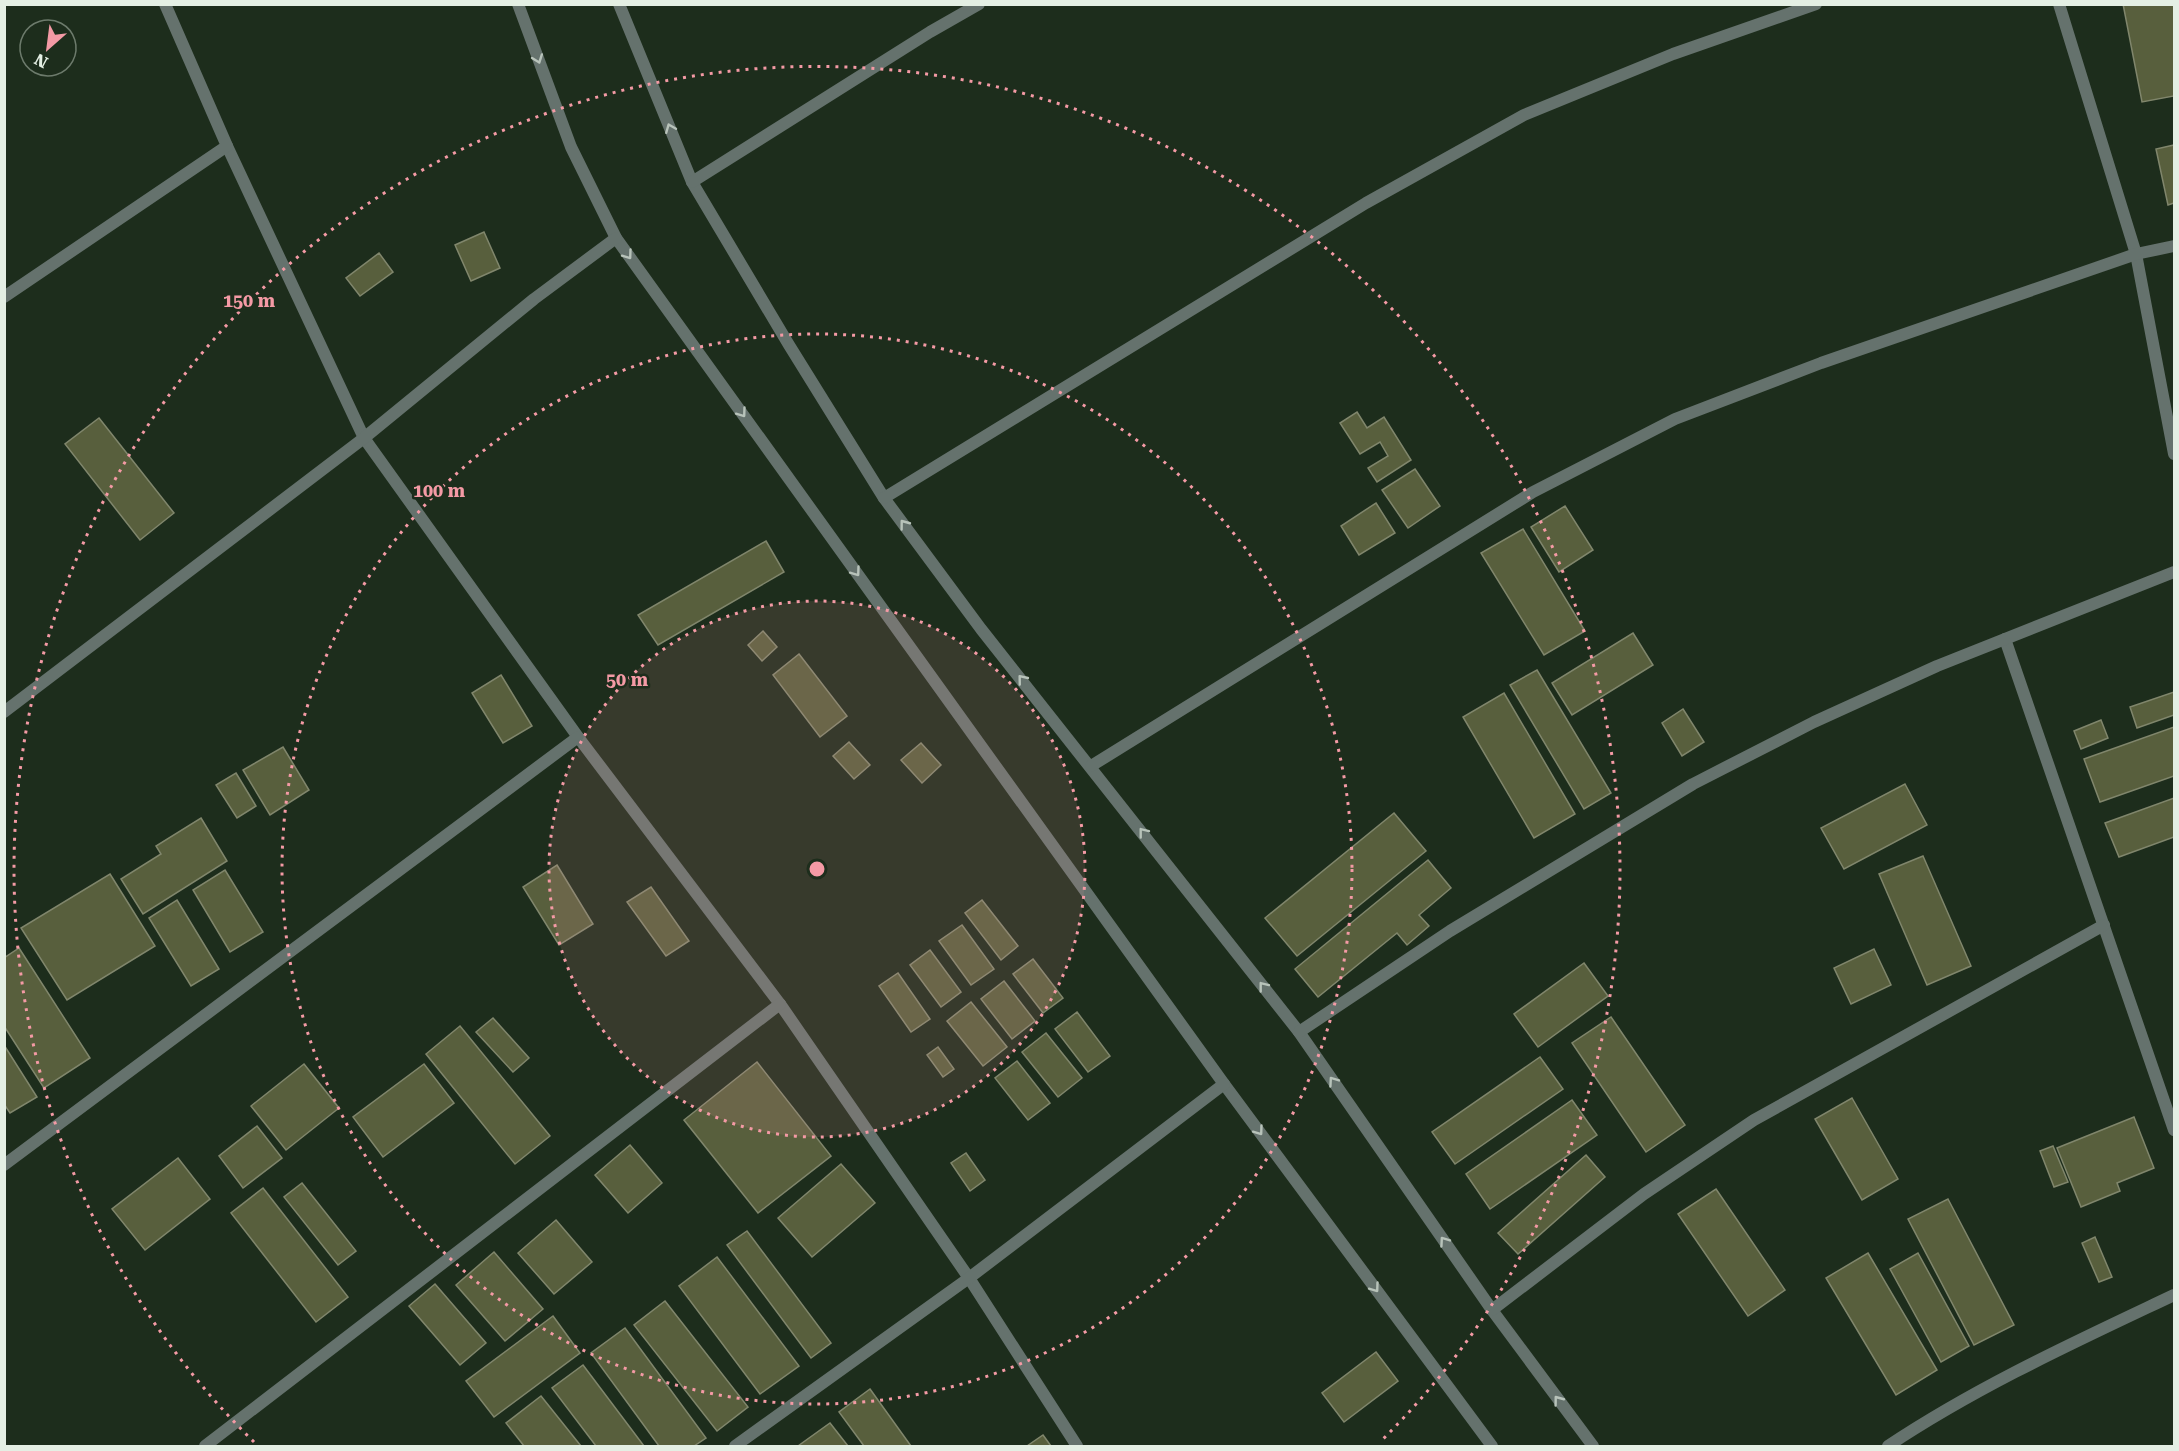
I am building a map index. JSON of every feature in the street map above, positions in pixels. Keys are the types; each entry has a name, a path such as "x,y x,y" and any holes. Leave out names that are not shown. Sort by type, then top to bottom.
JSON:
{"street":[{"path":"165,4 227,146 364,438 578,737 780,1004 969,1278 1077,1446"},
{"path":"518,4 571,147 616,238 1224,1084 1492,1446"},
{"path":"619,4 692,182 884,498 981,629 1299,1032 1492,1310 1593,1446"},
{"path":"692,182 930,32 979,4"},
{"path":"884,498 1366,203 1524,115 1673,54 1816,4"},
{"path":"2059,4 2136,254 2175,454"},
{"path":"4,297 227,146"},
{"path":"4,712 364,438 534,299 616,238"},
{"path":"1091,766 1533,492 1675,419 1821,363 2136,254 2175,246"},
{"path":"1299,1032 1449,931 1693,784 1814,722 2005,639 2175,572"},
{"path":"2005,639 2175,1130"},
{"path":"4,1165 578,737"},
{"path":"1492,1310 1644,1194 1754,1120 2104,925"},
{"path":"205,1446 780,1004"},
{"path":"735,1446 969,1278 1224,1084"},
{"path":"1888,1446 1928,1420 2028,1365 2175,1295"}],"building":[{"path":"2123,4 2174,4 2174,96 2142,102"},
{"path":"2174,145 2174,203 2168,205 2156,149"},
{"path":"484,232 500,268 471,281 455,245"},
{"path":"379,253 393,272 360,296 346,278"},
{"path":"1357,412 1367,428 1384,417 1411,460 1377,482 1368,468 1388,456 1380,442 1360,454 1340,423"},
{"path":"99,418 174,513 140,540 65,444"},
{"path":"1415,469 1440,506 1408,528 1382,490"},
{"path":"1376,503 1395,533 1359,555 1341,526"},
{"path":"1565,506 1593,550 1559,572 1531,527"},
{"path":"1523,529 1585,631 1544,655 1481,553"},
{"path":"766,541 784,572 658,645 638,615"},
{"path":"763,631 777,647 762,661 748,645"},
{"path":"1633,633 1653,665 1572,715 1552,683"},
{"path":"799,654 847,716 820,737 773,675"},
{"path":"1537,670 1611,793 1584,809 1510,685"},
{"path":"501,675 532,726 503,743 472,693"},
{"path":"2174,692 2174,715 2137,728 2130,707"},
{"path":"1504,693 1575,814 1534,838 1463,717"},
{"path":"1683,709 1704,742 1682,756 1662,723"},
{"path":"2101,720 2108,738 2081,749 2074,731"},
{"path":"2174,727 2174,776 2100,802 2084,759"},
{"path":"849,742 870,765 854,779 833,756"},
{"path":"921,743 941,765 922,783 901,760"},
{"path":"283,747 309,790 270,815 243,770"},
{"path":"236,773 256,806 237,818 216,785"},
{"path":"1905,784 1927,825 1844,869 1821,828"},
{"path":"2174,798 2174,837 2119,857 2105,823"},
{"path":"1394,813 1426,851 1297,956 1265,918"},
{"path":"201,818 227,861 143,914 121,879 161,854 156,846"},
{"path":"1923,856 1971,966 1927,985 1879,874"},
{"path":"1428,860 1451,888 1419,915 1429,926 1407,945 1397,933 1318,997 1295,969"},
{"path":"557,865 593,924 559,945 523,887"},
{"path":"225,870 263,932 230,952 193,890"},
{"path":"110,874 155,946 67,1000 21,928"},
{"path":"651,887 689,941 666,956 627,902"},
{"path":"177,900 219,969 191,986 149,918"},
{"path":"982,900 1018,946 1001,960 965,913"},
{"path":"962,925 994,969 971,985 939,941"},
{"path":"19,948 90,1058 44,1088 4,1026 4,958"},
{"path":"1874,949 1891,985 1851,1004 1834,968"},
{"path":"930,950 961,992 941,1007 910,965"},
{"path":"1033,959 1063,998 1043,1013 1013,974"},
{"path":"1584,963 1608,996 1538,1047 1514,1014"},
{"path":"898,973 930,1019 911,1032 879,986"},
{"path":"1004,981 1035,1021 1012,1039 981,999"},
{"path":"971,1002 1007,1047 983,1066 947,1021"},
{"path":"1077,1012 1110,1056 1088,1072 1055,1029"},
{"path":"1611,1017 1685,1125 1646,1152 1572,1043"},
{"path":"493,1018 529,1058 513,1072 476,1032"},
{"path":"460,1026 550,1136 515,1164 426,1054"},
{"path":"1046,1033 1082,1078 1058,1097 1022,1052"},
{"path":"4,1045 37,1097 10,1113 4,1104"},
{"path":"938,1047 954,1069 943,1077 927,1055"},
{"path":"1540,1057 1563,1089 1455,1164 1432,1132"},
{"path":"1017,1061 1050,1103 1028,1120 995,1078"},
{"path":"757,1062 831,1156 758,1213 684,1120"},
{"path":"304,1064 339,1108 286,1150 251,1106"},
{"path":"424,1064 454,1103 383,1157 353,1117"},
{"path":"1852,1098 1898,1179 1862,1200 1815,1119"},
{"path":"1572,1100 1597,1135 1490,1209 1466,1174"},
{"path":"2134,1117 2154,1168 2117,1183 2120,1191 2081,1207 2057,1148"},
{"path":"257,1126 282,1158 243,1188 219,1156"},
{"path":"630,1145 662,1183 628,1213 595,1175"},
{"path":"2053,1146 2068,1182 2054,1187 2040,1151"},
{"path":"966,1153 985,1180 970,1191 951,1163"},
{"path":"1586,1155 1605,1177 1518,1254 1498,1233"},
{"path":"178,1158 210,1199 145,1250 112,1209"},
{"path":"841,1164 875,1203 812,1257 778,1218"},
{"path":"302,1183 356,1251 338,1265 284,1197"},
{"path":"263,1188 348,1297 316,1322 231,1213"},
{"path":"1716,1189 1785,1290 1748,1316 1678,1214"},
{"path":"1948,1199 2014,1325 1974,1345 1908,1219"},
{"path":"556,1220 592,1262 554,1294 518,1253"},
{"path":"747,1231 831,1343 811,1358 727,1245"},
{"path":"2095,1237 2112,1277 2099,1282 2082,1243"},
{"path":"494,1252 543,1309 505,1341 456,1285"},
{"path":"1868,1253 1937,1370 1896,1395 1826,1278"},
{"path":"1918,1253 1969,1346 1941,1362 1890,1269"},
{"path":"717,1257 799,1366 760,1394 679,1286"},
{"path":"435,1284 486,1343 460,1365 409,1306"},
{"path":"665,1301 748,1407 717,1431 634,1325"},
{"path":"553,1316 580,1353 494,1417 466,1381"},
{"path":"625,1328 706,1438 694,1446 659,1446 591,1353"},
{"path":"1376,1352 1398,1381 1344,1422 1322,1393"},
{"path":"583,1365 644,1446 596,1446 552,1388"},
{"path":"870,1389 911,1446 864,1446 839,1412"},
{"path":"541,1396 581,1446 524,1446 506,1423"},
{"path":"830,1423 848,1446 798,1446"},
{"path":"1043,1435 1051,1446 1027,1446"}]}
